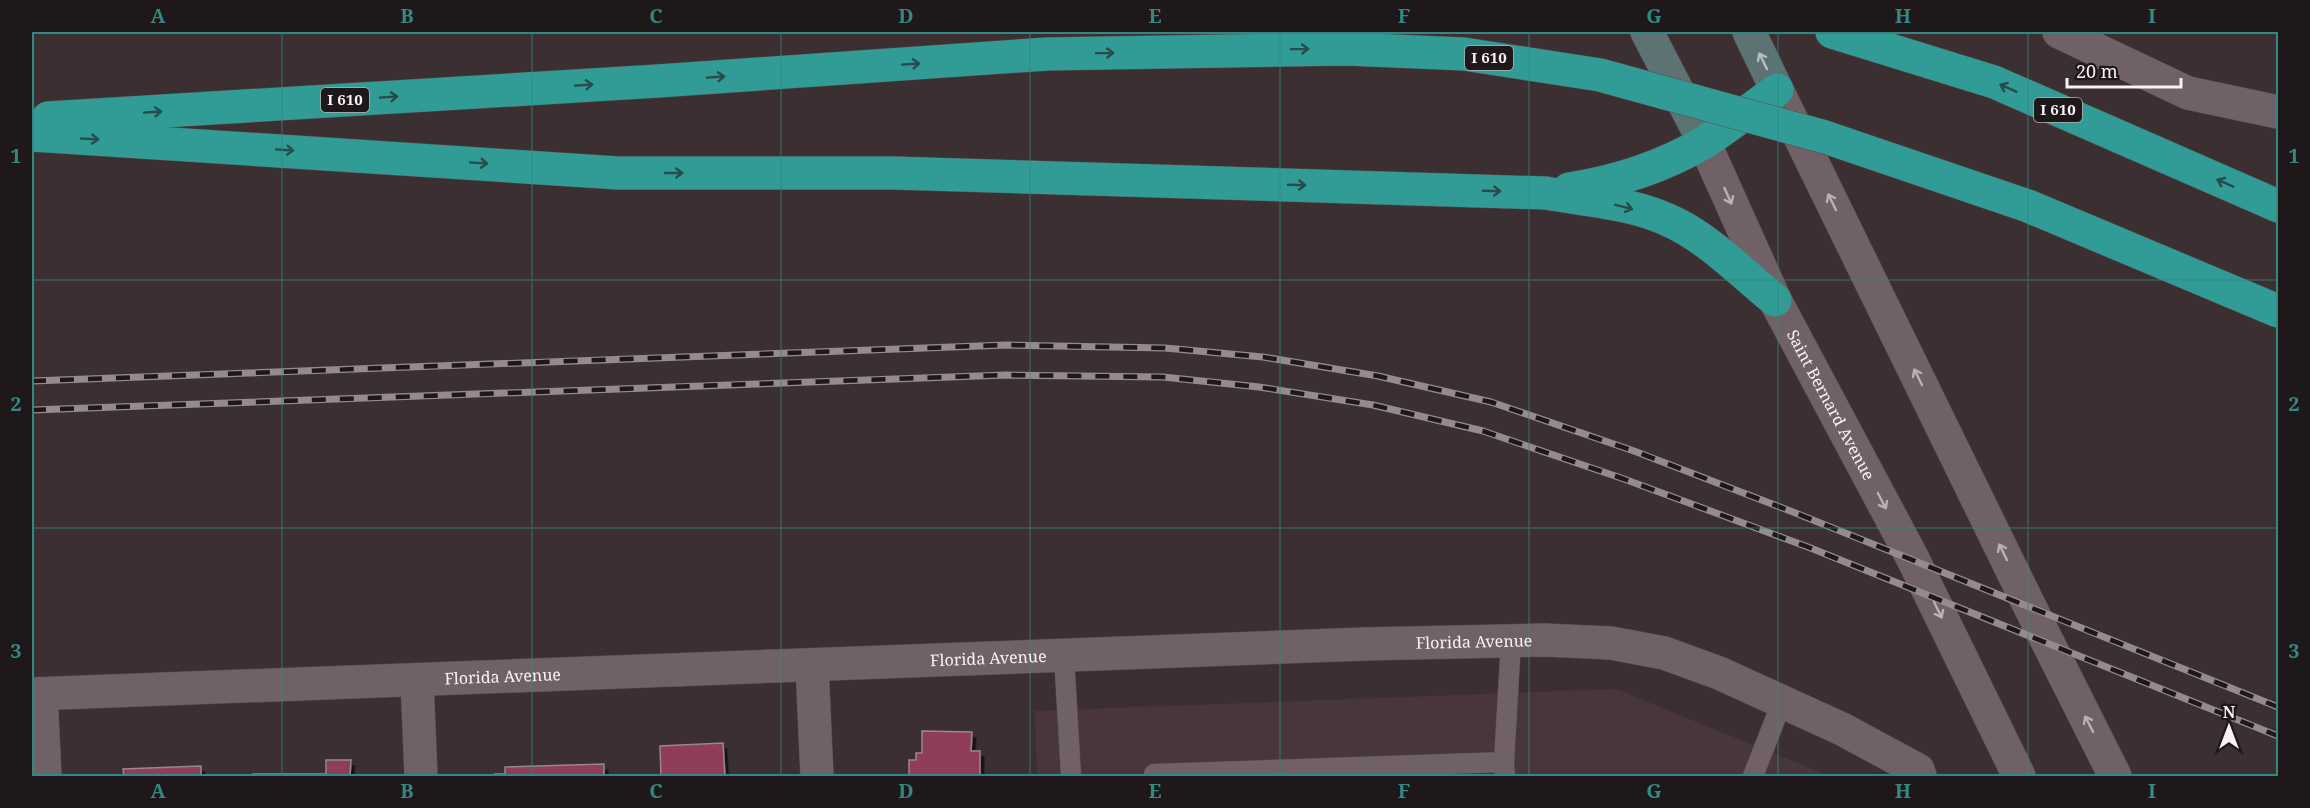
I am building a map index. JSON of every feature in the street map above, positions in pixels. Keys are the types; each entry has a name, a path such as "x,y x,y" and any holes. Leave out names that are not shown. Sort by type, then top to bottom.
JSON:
{"highway":[{"name":"I 610","path":"1832,32 1994,82 2278,206"},
{"name":"I 610","path":"32,119 658,81 1047,54 1347,49 1464,54 1600,75 1825,137 2028,206 2278,311"},
{"path":"1546,193 1601,184 1642,171 1704,142 1777,90"},
{"path":"32,135 618,173 893,173 1546,193 1621,206 1668,220 1698,238 1775,300"}],"main road":[{"name":"Saint Bernard Avenue","path":"1647,32 1704,142"},
{"path":"1749,32 1777,90"}],"street":[{"path":"2059,32 2188,93 2278,112"},
{"path":"1777,90 2115,777"},
{"name":"Saint Bernard Avenue","path":"1704,142 1775,300 1912,557 2019,777"},
{"name":"Florida Avenue","path":"36,694 1364,644 1511,641 1611,643 1664,653 1719,674 1842,729 1919,773"},
{"path":"812,666 817,777"},
{"path":"417,680 421,777"},
{"path":"36,694 45,777"}],"lane":[{"path":"1155,777 1154,774 1504,769 1511,641"},
{"path":"1064,656 1071,777"},
{"path":"1753,777 1782,702"}],"shaded area":[{"path":"1616,689 1829,776 1037,776 1035,711"}],"building":[{"path":"922,731 972,732 971,751 980,751 980,776 909,776 909,760 916,760 916,753 922,753"},
{"path":"723,743 725,776 661,776 660,746"},
{"path":"326,760 351,760 350,776 253,776 253,774 326,774"},
{"path":"604,764 604,776 495,776 495,774 505,774 505,767"},
{"path":"201,766 201,776 124,776 123,769"}],"railway":[{"path":"32,381 1006,345 1165,348 1263,357 1378,376 1491,402 1634,451 1793,512 2278,707"},
{"path":"32,410 1006,375 1163,377 1259,387 1373,405 1483,431 1624,479 1808,547 2278,736"}]}
